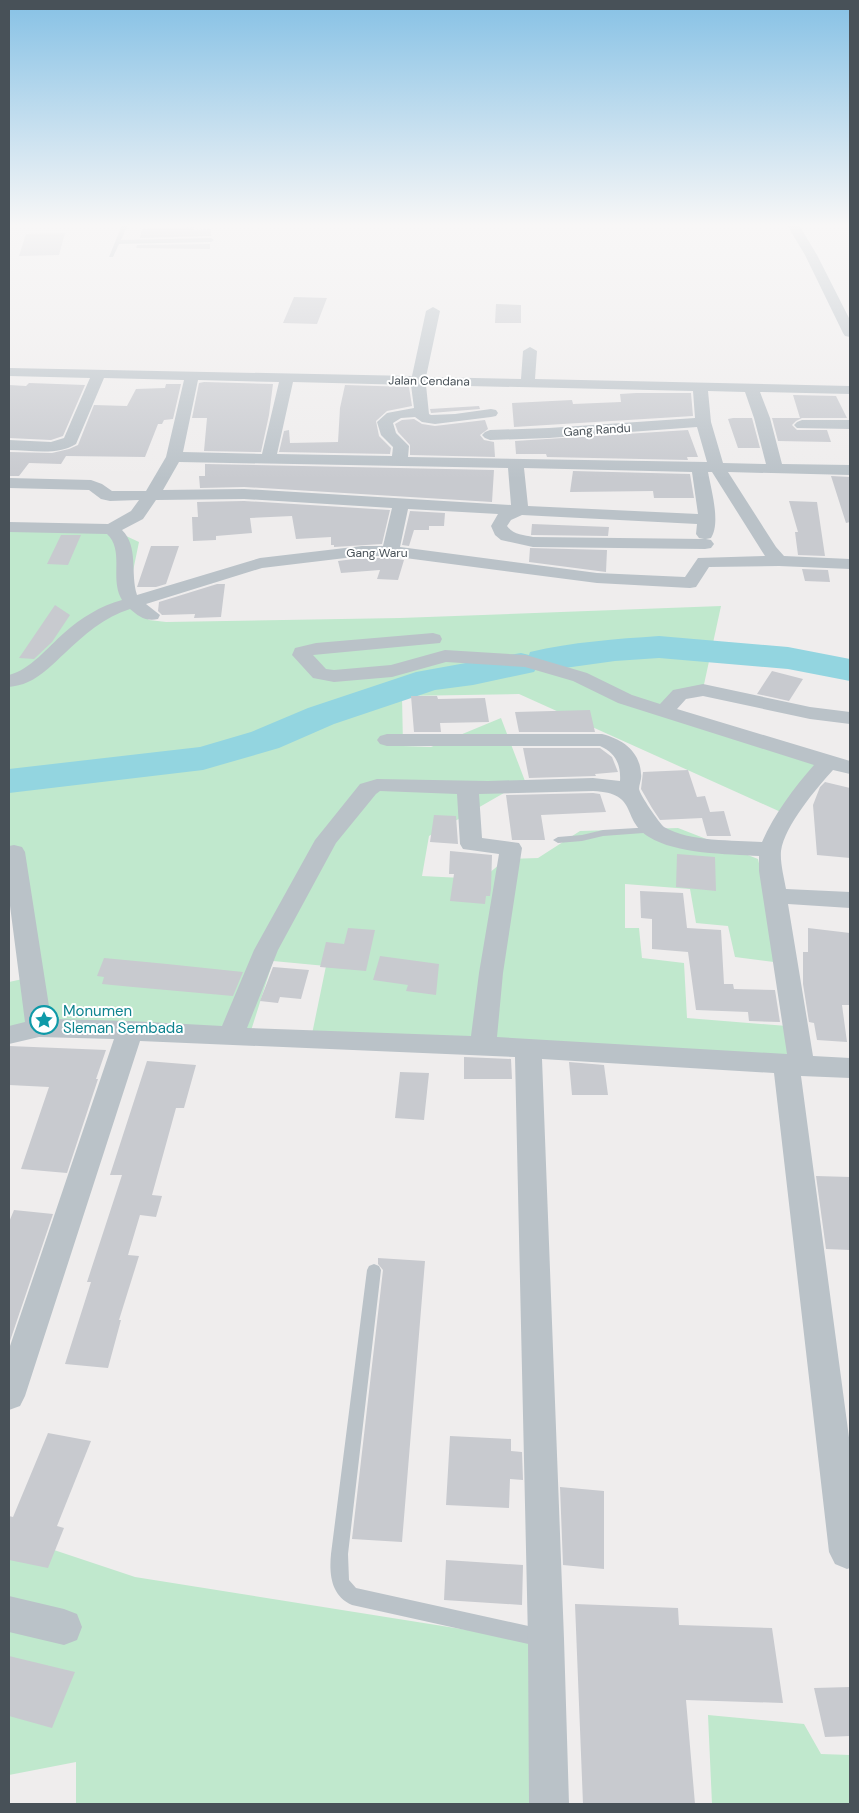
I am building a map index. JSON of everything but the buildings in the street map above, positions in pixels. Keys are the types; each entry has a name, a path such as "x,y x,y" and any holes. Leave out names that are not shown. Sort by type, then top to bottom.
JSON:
{"street":[{"path":"838,310 850,331"},
{"path":"433,311 418,381 422,416 428,419 491,413"},
{"path":"528,383 530,352"},
{"name":"Jalan Cendana","path":"9,372 850,390"},
{"path":"9,445 55,446 71,441 99,374"},
{"path":"9,527 112,529 137,515 162,480 174,457 192,377"},
{"path":"268,460 287,378"},
{"path":"487,382 491,413 491,462"},
{"path":"700,387 703,422 717,468 769,550 779,561"},
{"path":"751,388 762,418 775,469"},
{"path":"400,460 401,446 389,435 385,422 386,419 399,414 421,412"},
{"name":"Gang Randu","path":"490,435 568,432 703,422"},
{"path":"802,425 850,425"},
{"path":"568,432 572,464"},
{"path":"174,457 268,460 516,462 699,468 850,470"},
{"path":"516,462 520,510"},
{"path":"699,468 707,509 705,553"},
{"path":"9,483 92,485 98,488 104,495 110,496 244,494 599,516 706,518"},
{"path":"390,551 401,503"},
{"path":"520,510 504,517 499,526 500,531 507,536 517,539 705,553 779,561 850,564"},
{"path":"112,529 119,534 124,542 127,593 133,603 150,615"},
{"name":"Gang Waru","path":"9,681 22,678 43,663 94,619 117,608 260,563 322,555 390,551 597,578 690,583 705,553"},
{"path":"433,639 316,648 302,652 302,655 320,674 334,676 392,671 445,656 518,660 546,665 580,677 618,696 839,765"},
{"path":"664,711 680,694 704,690 810,713 850,718"},
{"path":"387,740 602,740 618,746 628,761 631,773 628,792"},
{"path":"839,765 817,773 787,812 770,850 848,1552"},
{"path":"231,1036 266,950 326,840 368,789 386,785 468,788 601,785 621,788 628,792 638,805 646,823 653,830 669,838 770,850"},
{"path":"468,788 472,844 511,848 491,973 483,1046"},
{"path":"14,852 39,1028"},
{"path":"776,896 850,900"},
{"path":"9,1036 39,1028 130,1030 483,1046 850,1068"},
{"path":"9,1396 130,1030"},
{"path":"528,1049 546,1639 549,1804"},
{"path":"9,1614 64,1627"}],"lane":[{"path":"558,840 582,838 603,833 653,830"},
{"path":"374,1270 343,1526 340,1562 343,1590 352,1596 546,1639"}],"green space":[{"path":"9,527 111,529 139,542 127,600 149,620 166,622 400,618 721,606 703,689 660,712 823,764 783,813 519,694 402,696 403,746 431,747 501,718 525,781 429,836 422,876 482,879 506,859 538,858 580,831 678,828 758,859 782,963 735,957 728,926 696,923 690,889 625,884 625,928 639,928 642,958 684,963 687,1018 787,1026 791,1064 311,1039 326,966 273,961 249,1037 37,1025 9,1032 9,982 32,977 28,943 9,848"},
{"path":"9,1535 135,1577 543,1642 549,1804 76,1804 76,1762 9,1775"},
{"path":"708,1715 804,1724 821,1754 850,1755 850,1804 712,1804"}],"waterway":[{"path":"543,660 615,650 659,647 788,658 850,670"},
{"path":"9,781 203,758 265,740 321,716 429,680 473,674 521,664"}],"place":[{"name":"Monumen Sleman Sembada","path":"44,1020"}]}
